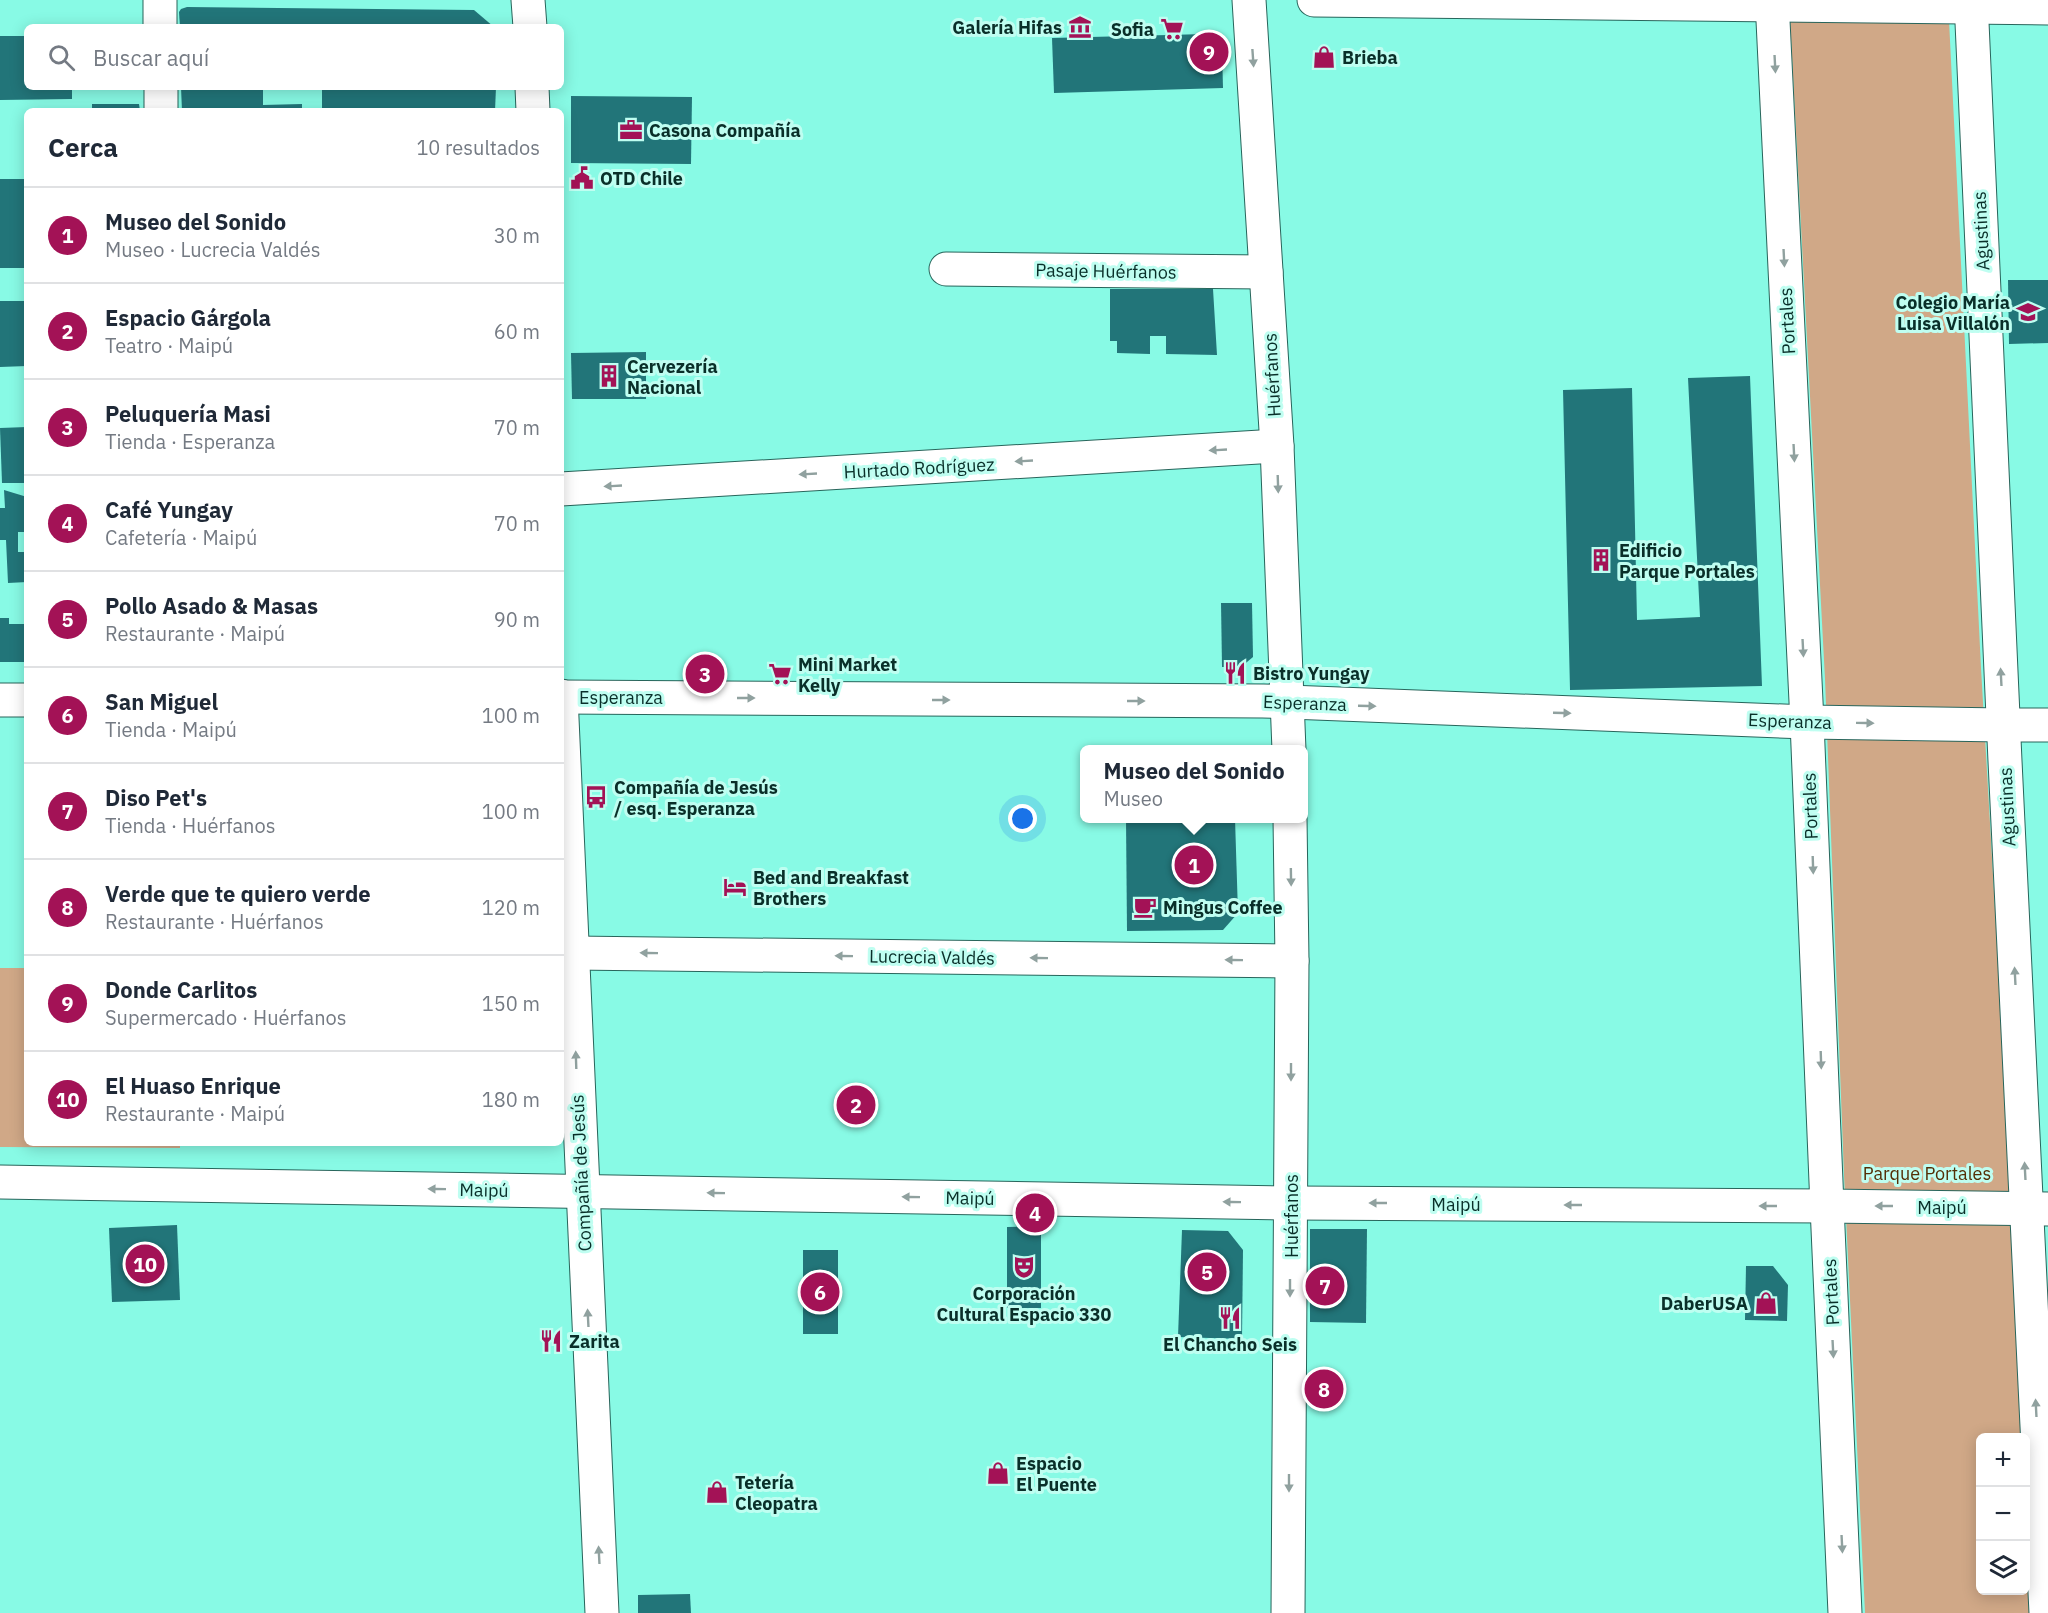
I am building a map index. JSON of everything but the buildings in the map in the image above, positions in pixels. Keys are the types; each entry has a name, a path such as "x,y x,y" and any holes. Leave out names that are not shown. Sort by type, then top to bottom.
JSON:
{"street":[{"path":"160,0 160,24"},
{"path":"528,0 530,24"},
{"name":"Huérfanos","path":"1249,0 1277,446 1288,745"},
{"path":"1314,0 1971,4 2048,8"},
{"name":"Portales","path":"1772,3 1807,722 1845,1613"},
{"name":"Agustinas","path":"1971,4 2003,725 2037,1208 2046,1613"},
{"path":"161,90 161,108"},
{"path":"532,90 533,108"},
{"name":"Pasaje Huérfanos","path":"946,269 1266,272"},
{"name":"Hurtado Rodríguez","path":"564,489 1277,446"},
{"name":"Esperanza","path":"564,696 1288,703 1807,722 2048,725"},
{"path":"0,700 24,700"},
{"name":"Compañía de Jesús","path":"564,766 602,1613"},
{"name":"Huérfanos","path":"1288,1613 1292,961 1290,823"},
{"name":"Lucrecia Valdés","path":"572,953 1292,961"},
{"name":"Maipú","path":"0,1182 1291,1203 2037,1208"}],"green space":[{"name":"Parque Portales","path":"1789,0 1948,0 1981,668 2011,1185 2022,1433 1976,1433 1976,1595 2028,1595 2029,1613 1865,1613 1844,1175 1825,679"},
{"path":"0,968 24,968 24,1146 180,1146 180,1148 0,1147"}],"place":[{"name":"Galería Hifas","path":"1080,27"},
{"name":"Sofia","path":"1172,29"},
{"name":"Donde Carlitos","path":"1209,52"},
{"name":"Brieba","path":"1324,57"},
{"name":"Casona Compañía","path":"631,130"},
{"name":"OTD Chile","path":"582,178"},
{"name":"Colegio María Luisa Villalón","path":"2028,312"},
{"name":"Cervezería Nacional","path":"609,376"},
{"name":"Edificio Parque Portales","path":"1601,560"},
{"name":"Bistro Yungay","path":"1235,673"},
{"name":"Peluquería Masi","path":"705,674"},
{"name":"Mini Market Kelly","path":"780,674"},
{"name":"Compañía de Jesús / esq. Esperanza","path":"596,797"},
{"name":"Museo del Sonido","path":"1194,865"},
{"name":"Bed and Breakfast Brothers","path":"735,887"},
{"name":"Mingus Coffee","path":"1145,907"},
{"name":"Espacio Gárgola","path":"856,1105"},
{"name":"Café Yungay","path":"1035,1213"},
{"name":"El Huaso Enrique","path":"145,1264"},
{"name":"Corporación Cultural Espacio 330","path":"1024,1267"},
{"name":"Pollo Asado & Masas","path":"1207,1272"},
{"name":"Diso Pet's","path":"1325,1286"},
{"name":"San Miguel","path":"820,1292"},
{"name":"DaberUSA","path":"1766,1303"},
{"name":"El Chancho Seis","path":"1230,1318"},
{"name":"Zarita","path":"551,1341"},
{"name":"Verde que te quiero verde","path":"1324,1389"},
{"name":"Espacio El Puente","path":"998,1473"},
{"name":"Tetería Cleopatra","path":"717,1492"}]}
